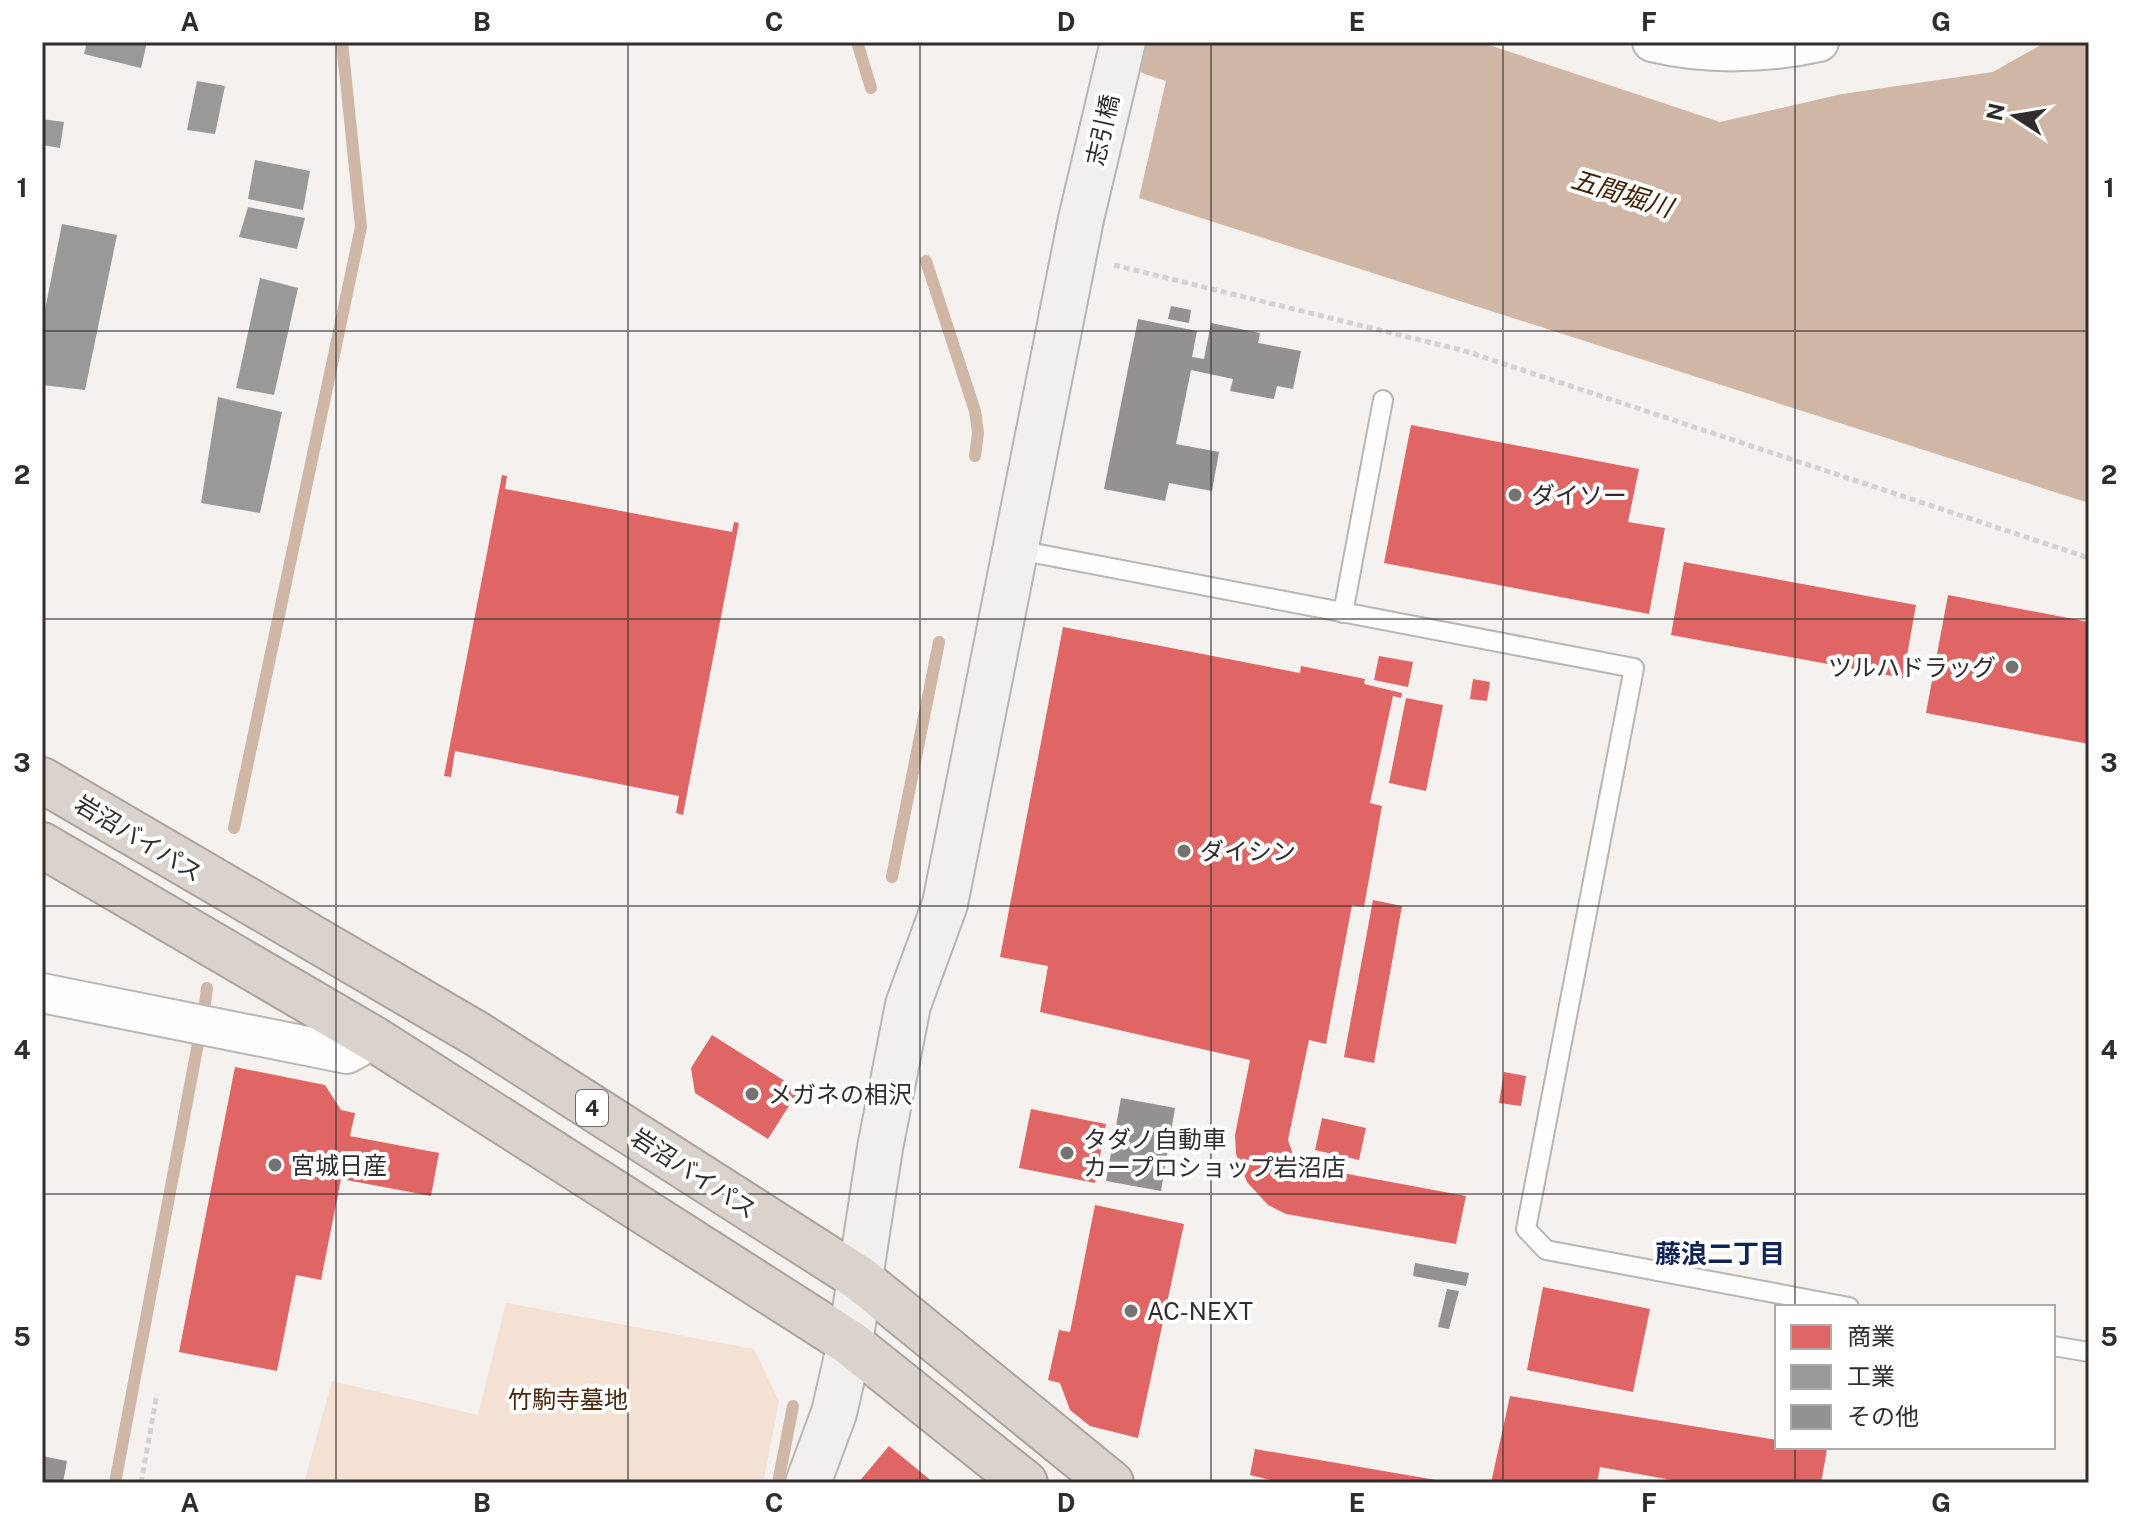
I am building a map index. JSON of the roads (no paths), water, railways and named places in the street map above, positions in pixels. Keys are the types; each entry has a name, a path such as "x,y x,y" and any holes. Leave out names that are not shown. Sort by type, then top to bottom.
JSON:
{"highway":[{"name":"岩沼バイパス","path":"42,780 477,1034 859,1278 1111,1483"},
{"name":"4","path":"42,845 374,1039 850,1343 1025,1483"}],"street":[{"name":"志引橋","path":"808,1483 834,1413 850,1343 908,1005 945,904 1018,550 1077,238 1123,42"},
{"path":"1652,42 1676,48 1781,50 1819,42"},
{"path":"42,993 347,1054 374,1039"}],"lane":[{"path":"1343,613 1383,400"},
{"path":"1018,550 1634,668 1526,1229 1546,1250 1838,1305"},
{"path":"2055,1346 2089,1352"}],"water":[{"path":"1175,42 1480,42 1720,122 1842,94 1993,72 2046,42 2089,42 2089,503 1139,198"}],"waterway":[{"path":"234,828 361,227 342,42"},
{"path":"857,42 871,88"},
{"name":"五間堀川","path":"1159,42 1265,76"},
{"path":"926,261 975,411 978,433 975,456"},
{"path":"892,877 939,642"},
{"path":"204,1011 207,988"},
{"path":"115,1483 199,1038"},
{"path":"778,1483 793,1406"}],"place":[{"name":"ダイソー","path":"1515,495"},
{"name":"ツルハドラッグ","path":"2012,667"},
{"name":"ダイシン","path":"1184,851"},
{"name":"メガネの相沢","path":"752,1094"},
{"name":"タダノ自動車 カープロショップ岩沼店","path":"1067,1153"},
{"name":"宮城日産","path":"275,1165"},
{"name":"AC-NEXT","path":"1131,1311"}],"district":[{"name":"藤浪二丁目","path":"1720,1253"}],"park label":[{"name":"竹駒寺墓地","path":"568,1399"}]}
